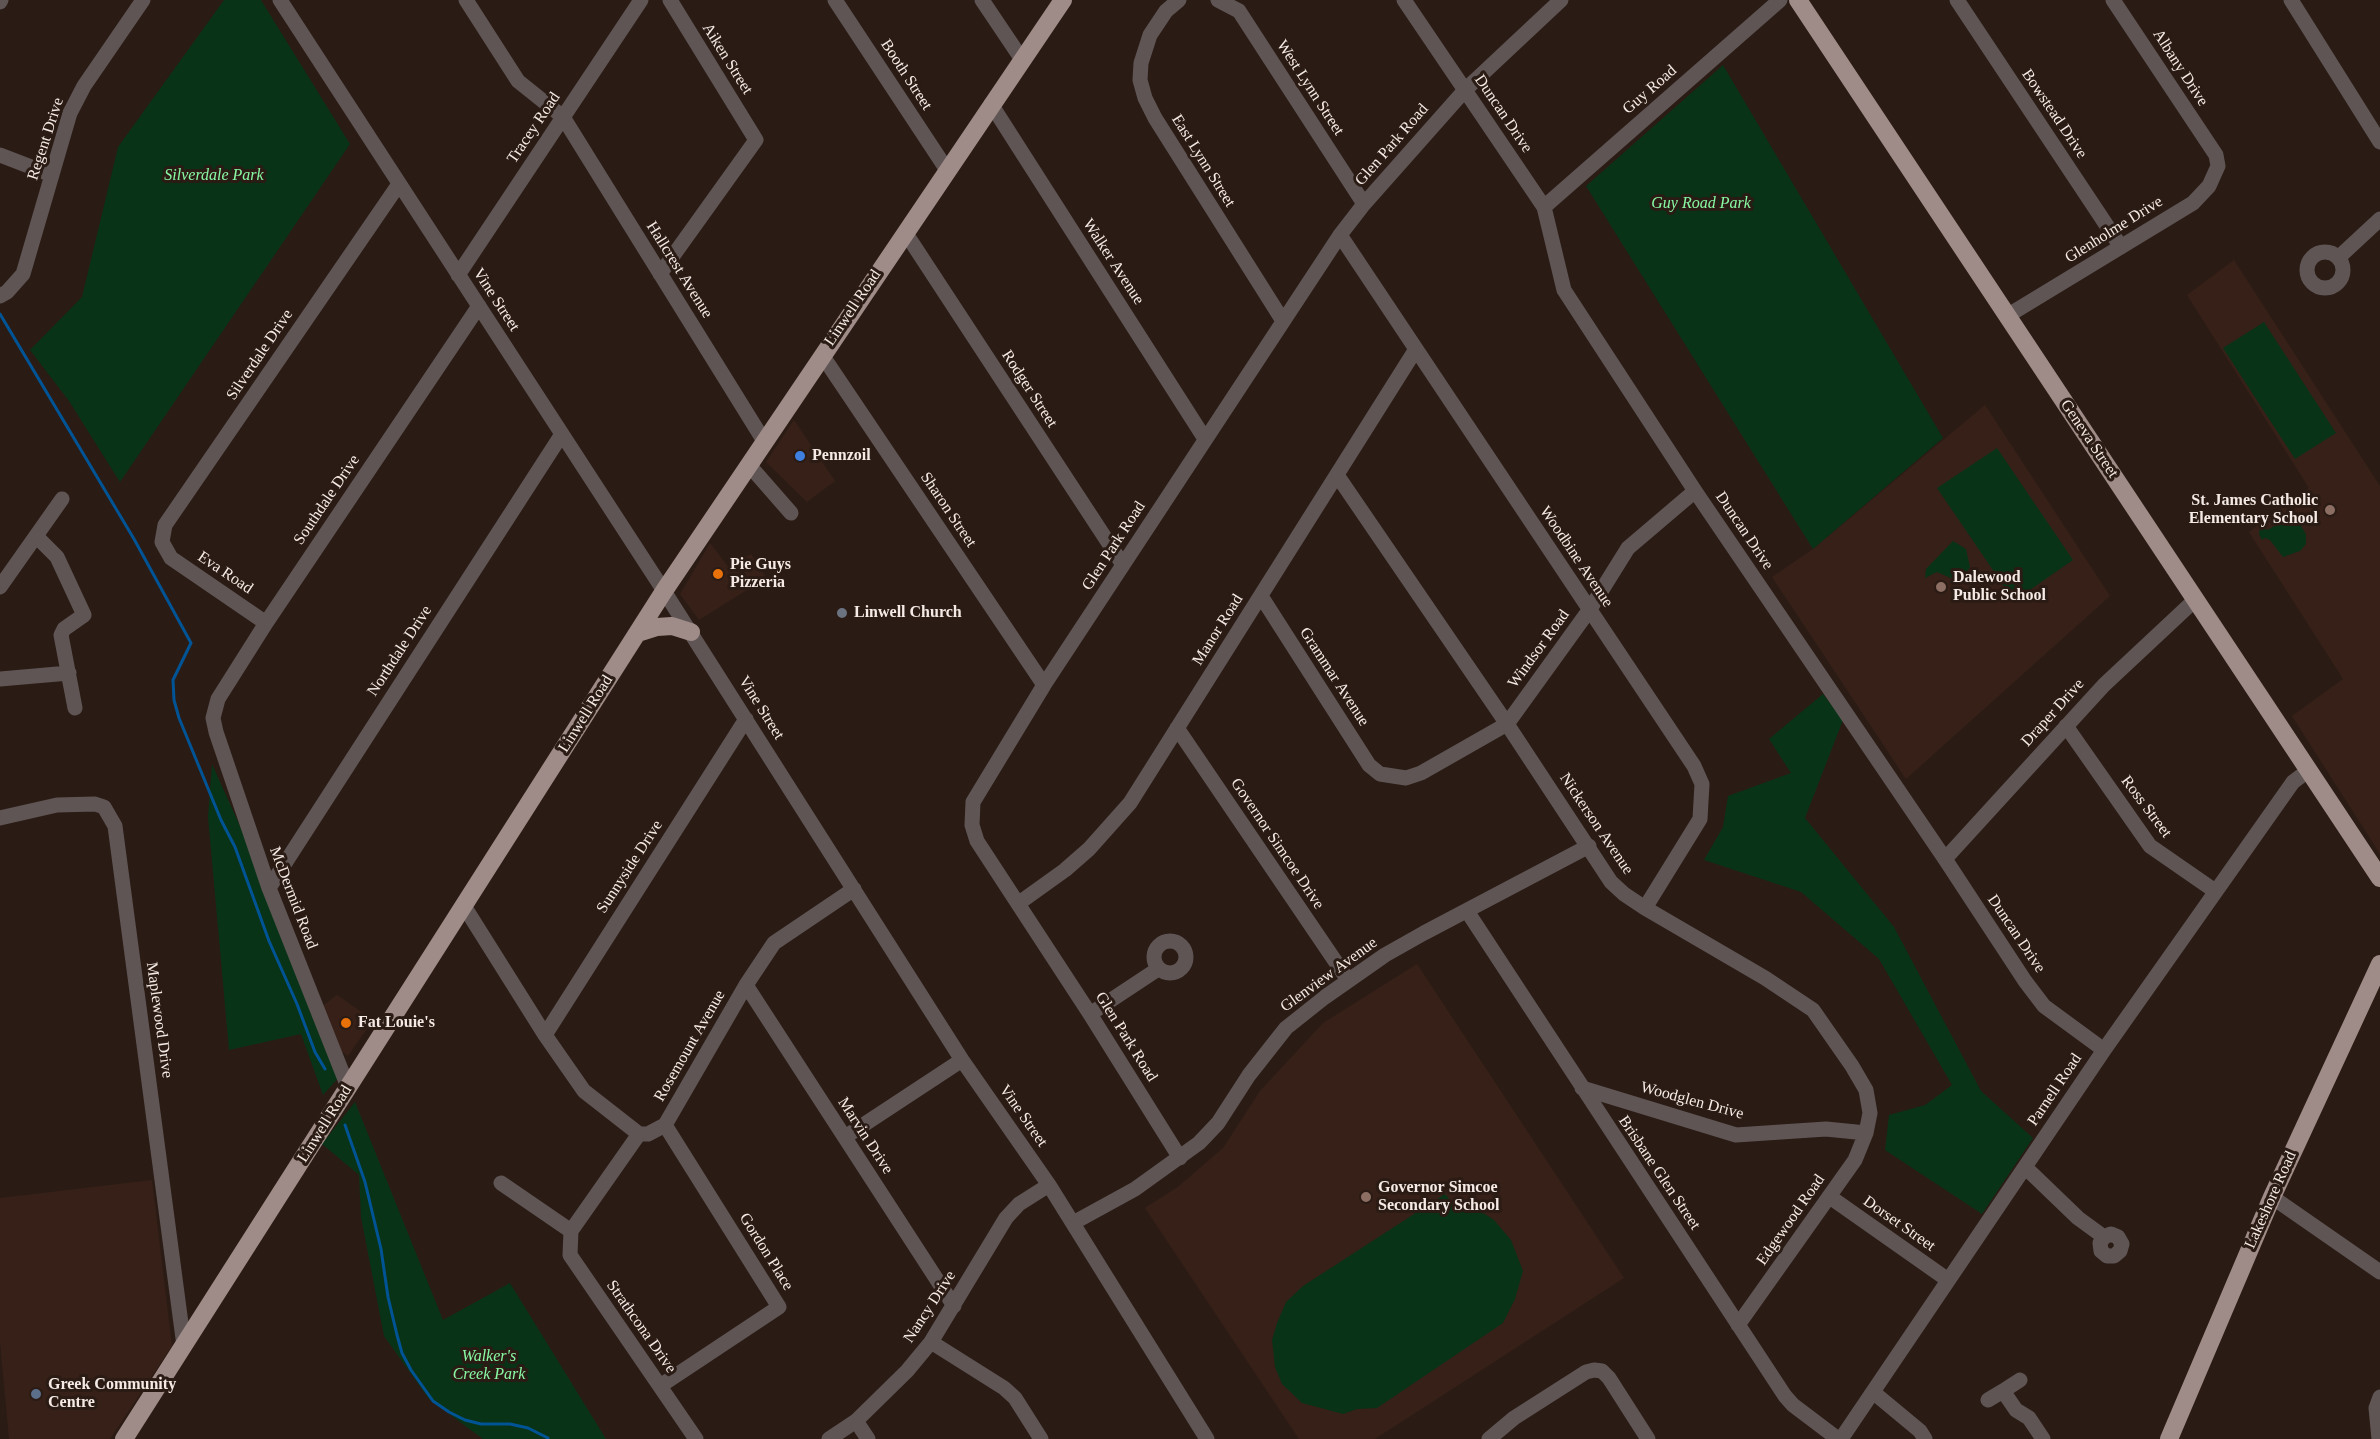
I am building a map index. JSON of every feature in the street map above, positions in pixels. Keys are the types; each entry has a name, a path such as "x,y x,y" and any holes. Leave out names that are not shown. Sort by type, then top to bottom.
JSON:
{"main road":[{"name":"Linwell Road","path":"124,1439 664,591 991,104 1064,0"},
{"name":"Geneva Street","path":"1798,0 2309,770 2374,862 2380,878"},
{"path":"638,633 657,627 672,626 691,632"},
{"name":"Lakeshore Road","path":"2169,1439 2272,1197 2380,964"}],"street":[{"name":"Regent Drive","path":"0,296 7,292 23,274 70,113 143,0"},
{"name":"Vine Street","path":"280,0 691,632 962,1060 1049,1185 1207,1439"},
{"name":"Hallcrest Avenue","path":"466,0 518,81 563,117 764,441"},
{"name":"Tracey Road","path":"458,275 640,0"},
{"name":"Aiken Street","path":"660,274 756,140 670,0"},
{"name":"Booth Street","path":"835,0 947,170"},
{"path":"982,0 1023,61"},
{"path":"1162,5 1179,0"},
{"name":"West Lynn Street","path":"1218,0 1239,11 1364,204"},
{"name":"Duncan Drive","path":"1404,0 1544,207 1564,290 1695,491 2025,981 2044,1006 2104,1050"},
{"name":"Glen Park Road","path":"1180,1158 978,841 972,825 973,802 1044,685 1340,235 1364,204 1465,90 1561,0"},
{"name":"Guy Road","path":"1544,207 1780,0"},
{"name":"Bowstead Drive","path":"1957,0 2121,247"},
{"name":"Albany Drive","path":"2113,0 2216,157"},
{"path":"2291,0 2380,142"},
{"name":"East Lynn Street","path":"1162,5 1141,63 1140,80 1145,98 1155,118 1283,321"},
{"name":"Walker Avenue","path":"991,104 1205,439"},
{"path":"0,155 52,175"},
{"name":"Glenholme Drive","path":"2007,316 2193,203 2209,186 2218,166 2216,157"},
{"name":"Silverdale Drive","path":"166,550 162,543 165,525 399,184"},
{"path":"2338,258 2380,219"},
{"name":"Rodger Street","path":"905,232 1123,565"},
{"name":"Woodbine Avenue","path":"1340,235 1694,766 1702,784 1700,819 1645,908"},
{"name":"Southdale Drive","path":"213,718 218,699 266,623 479,306"},
{"name":"Manor Road","path":"1019,903 1065,870 1114,822 1130,802 1416,349"},
{"name":"Sharon Street","path":"822,355 1044,685"},
{"name":"Northdale Drive","path":"268,888 562,434"},
{"path":"749,465 791,513"},
{"name":"Nickerson Avenue","path":"1337,475 1507,724 1611,882 1645,908 1765,978 1813,1010 1866,1090 1870,1113 1866,1132"},
{"name":"Windsor Road","path":"1380,774 1406,778 1421,774 1507,724 1590,609 1628,549 1695,491"},
{"path":"0,587 62,499"},
{"path":"36,536 57,557 84,615 64,629 61,635 75,708"},
{"name":"Eva Road","path":"166,550 171,558 266,623"},
{"name":"Grammar Avenue","path":"1261,596 1370,765 1380,774"},
{"name":"Draper Drive","path":"1945,859 2104,685 2196,599"},
{"path":"0,679 69,673"},
{"name":"McDermid Road","path":"213,718 268,888 348,1087"},
{"name":"Sunnyside Drive","path":"545,1035 746,719"},
{"name":"Ross Street","path":"2066,726 2150,846 2215,891"},
{"name":"Governor Simcoe Drive","path":"1177,728 1348,980"},
{"name":"Parnell Road","path":"1840,1439 2104,1050 2215,891 2293,782 2309,770"},
{"name":"Maplewood Drive","path":"0,818 57,805 95,804 104,807 115,826 184,1346"},
{"name":"Glenview Avenue","path":"1073,1223 1135,1189 1199,1143 1218,1123 1249,1075 1286,1028 1348,980 1395,950 1589,846"},
{"name":"Rosemount Avenue","path":"639,1134 648,1134 665,1125 746,985 774,943 854,889"},
{"path":"464,906 545,1035 584,1091 639,1134 571,1231 501,1183"},
{"name":"Brisbane Glen Street","path":"1467,911 1738,1325 1793,1405 1840,1439"},
{"path":"1090,1014 1158,969"},
{"name":"Marvin Drive","path":"746,985 954,1306"},
{"path":"845,1137 962,1060"},
{"name":"Woodglen Drive","path":"1582,1088 1736,1135 1826,1130 1866,1132"},
{"name":"Gordon Place","path":"660,1386 779,1307 665,1125"},
{"name":"Edgewood Road","path":"1738,1325 1855,1160 1866,1132"},
{"path":"2025,1167 2078,1218 2104,1237"},
{"name":"Nancy Drive","path":"829,1439 856,1421 907,1371 931,1342 1006,1218 1019,1204 1049,1185"},
{"name":"Dorset Street","path":"1830,1197 1948,1280"},
{"path":"2272,1197 2380,1272"},
{"name":"Strathcona Drive","path":"571,1231 570,1255 696,1439"},
{"path":"931,1342 1004,1388 1015,1398 1041,1439"},
{"path":"1489,1439 1543,1400 1586,1372 1594,1370 1602,1371 1609,1378 1648,1439"},
{"path":"1988,1400 2019,1380"},
{"path":"2003,1390 2016,1410 2029,1418 2043,1439"},
{"path":"1873,1392 1920,1431 1925,1439"},
{"path":"2379,1439 2376,1408 2380,1397"},
{"path":"856,1421 868,1439"}],"shaded area":[{"name":"St. James Catholic Elementary School","path":"2234,260 2380,486 2380,854 2292,716 2343,679 2249,532 2309,488 2187,295"},
{"name":"Dalewood Public School","path":"1985,405 2110,596 1906,779 1772,577 1813,549"},
{"path":"794,420 835,481 807,502 766,462"},
{"path":"710,543 729,568 751,554 766,578 699,620 680,594"},
{"name":"Governor Simcoe Secondary School","path":"1417,964 1624,1278 1375,1439 1299,1439 1145,1208 1179,1186 1223,1148 1260,1091 1323,1023"},
{"path":"337,995 373,1020 348,1056 339,1050 321,1007"},
{"path":"152,1180 172,1346 110,1439 9,1439 0,1342 0,1198"}],"green space":[{"name":"Silverdale Park","path":"224,0 261,0 350,144 120,482 69,401 30,350 82,297 118,147"},
{"name":"Guy Road Park","path":"1723,65 1943,438 1813,549 1586,186"},
{"path":"2264,322 2336,433 2295,459 2223,348"},
{"path":"1997,448 2073,560 2014,601 1937,488"},
{"path":"2289,517 2297,520 2306,534 2306,544 2300,551 2283,557 2270,540 2265,538 2262,540 2259,534 2260,529 2264,526 2267,530"},
{"path":"1953,541 1966,549 1970,567 1963,578 1953,579 1937,572 1925,578 1926,569"},
{"path":"1823,694 1843,720 1805,818 1894,927 1981,1091 2033,1138 1982,1214 1885,1150 1889,1115 1925,1105 1952,1085 1879,959 1801,892 1704,860 1723,827 1728,796 1791,773 1769,739"},
{"path":"212,764 321,1006 341,1075 323,1095 301,1034 229,1050 208,817"},
{"name":"Walker's Creek Park","path":"355,1102 443,1320 510,1283 606,1439 483,1439 429,1399 384,1336 361,1217 359,1175 322,1144"},
{"path":"1445,1194 1455,1206 1485,1214 1494,1220 1511,1240 1523,1271 1515,1299 1503,1323 1377,1408 1357,1409 1343,1414 1302,1403 1282,1384 1275,1367 1272,1340 1286,1302 1303,1286"}],"waterway":[{"path":"0,314 134,539 191,643 173,680 174,700 179,718 221,820 235,847 269,941 315,1052 325,1069"},
{"path":"345,1125 365,1182 381,1249 388,1297 397,1335 402,1353 411,1370 433,1401 465,1420 481,1424 510,1424 528,1428 548,1438"}],"place":[{"name":"Pennzoil","path":"800,456"},
{"name":"St. James Catholic Elementary School","path":"2330,510"},
{"name":"Pie Guys Pizzeria","path":"718,574"},
{"name":"Dalewood Public School","path":"1941,587"},
{"name":"Linwell Church","path":"842,613"},
{"name":"Fat Louie's","path":"346,1023"},
{"name":"Governor Simcoe Secondary School","path":"1366,1197"},
{"name":"Greek Community Centre","path":"36,1394"}]}
